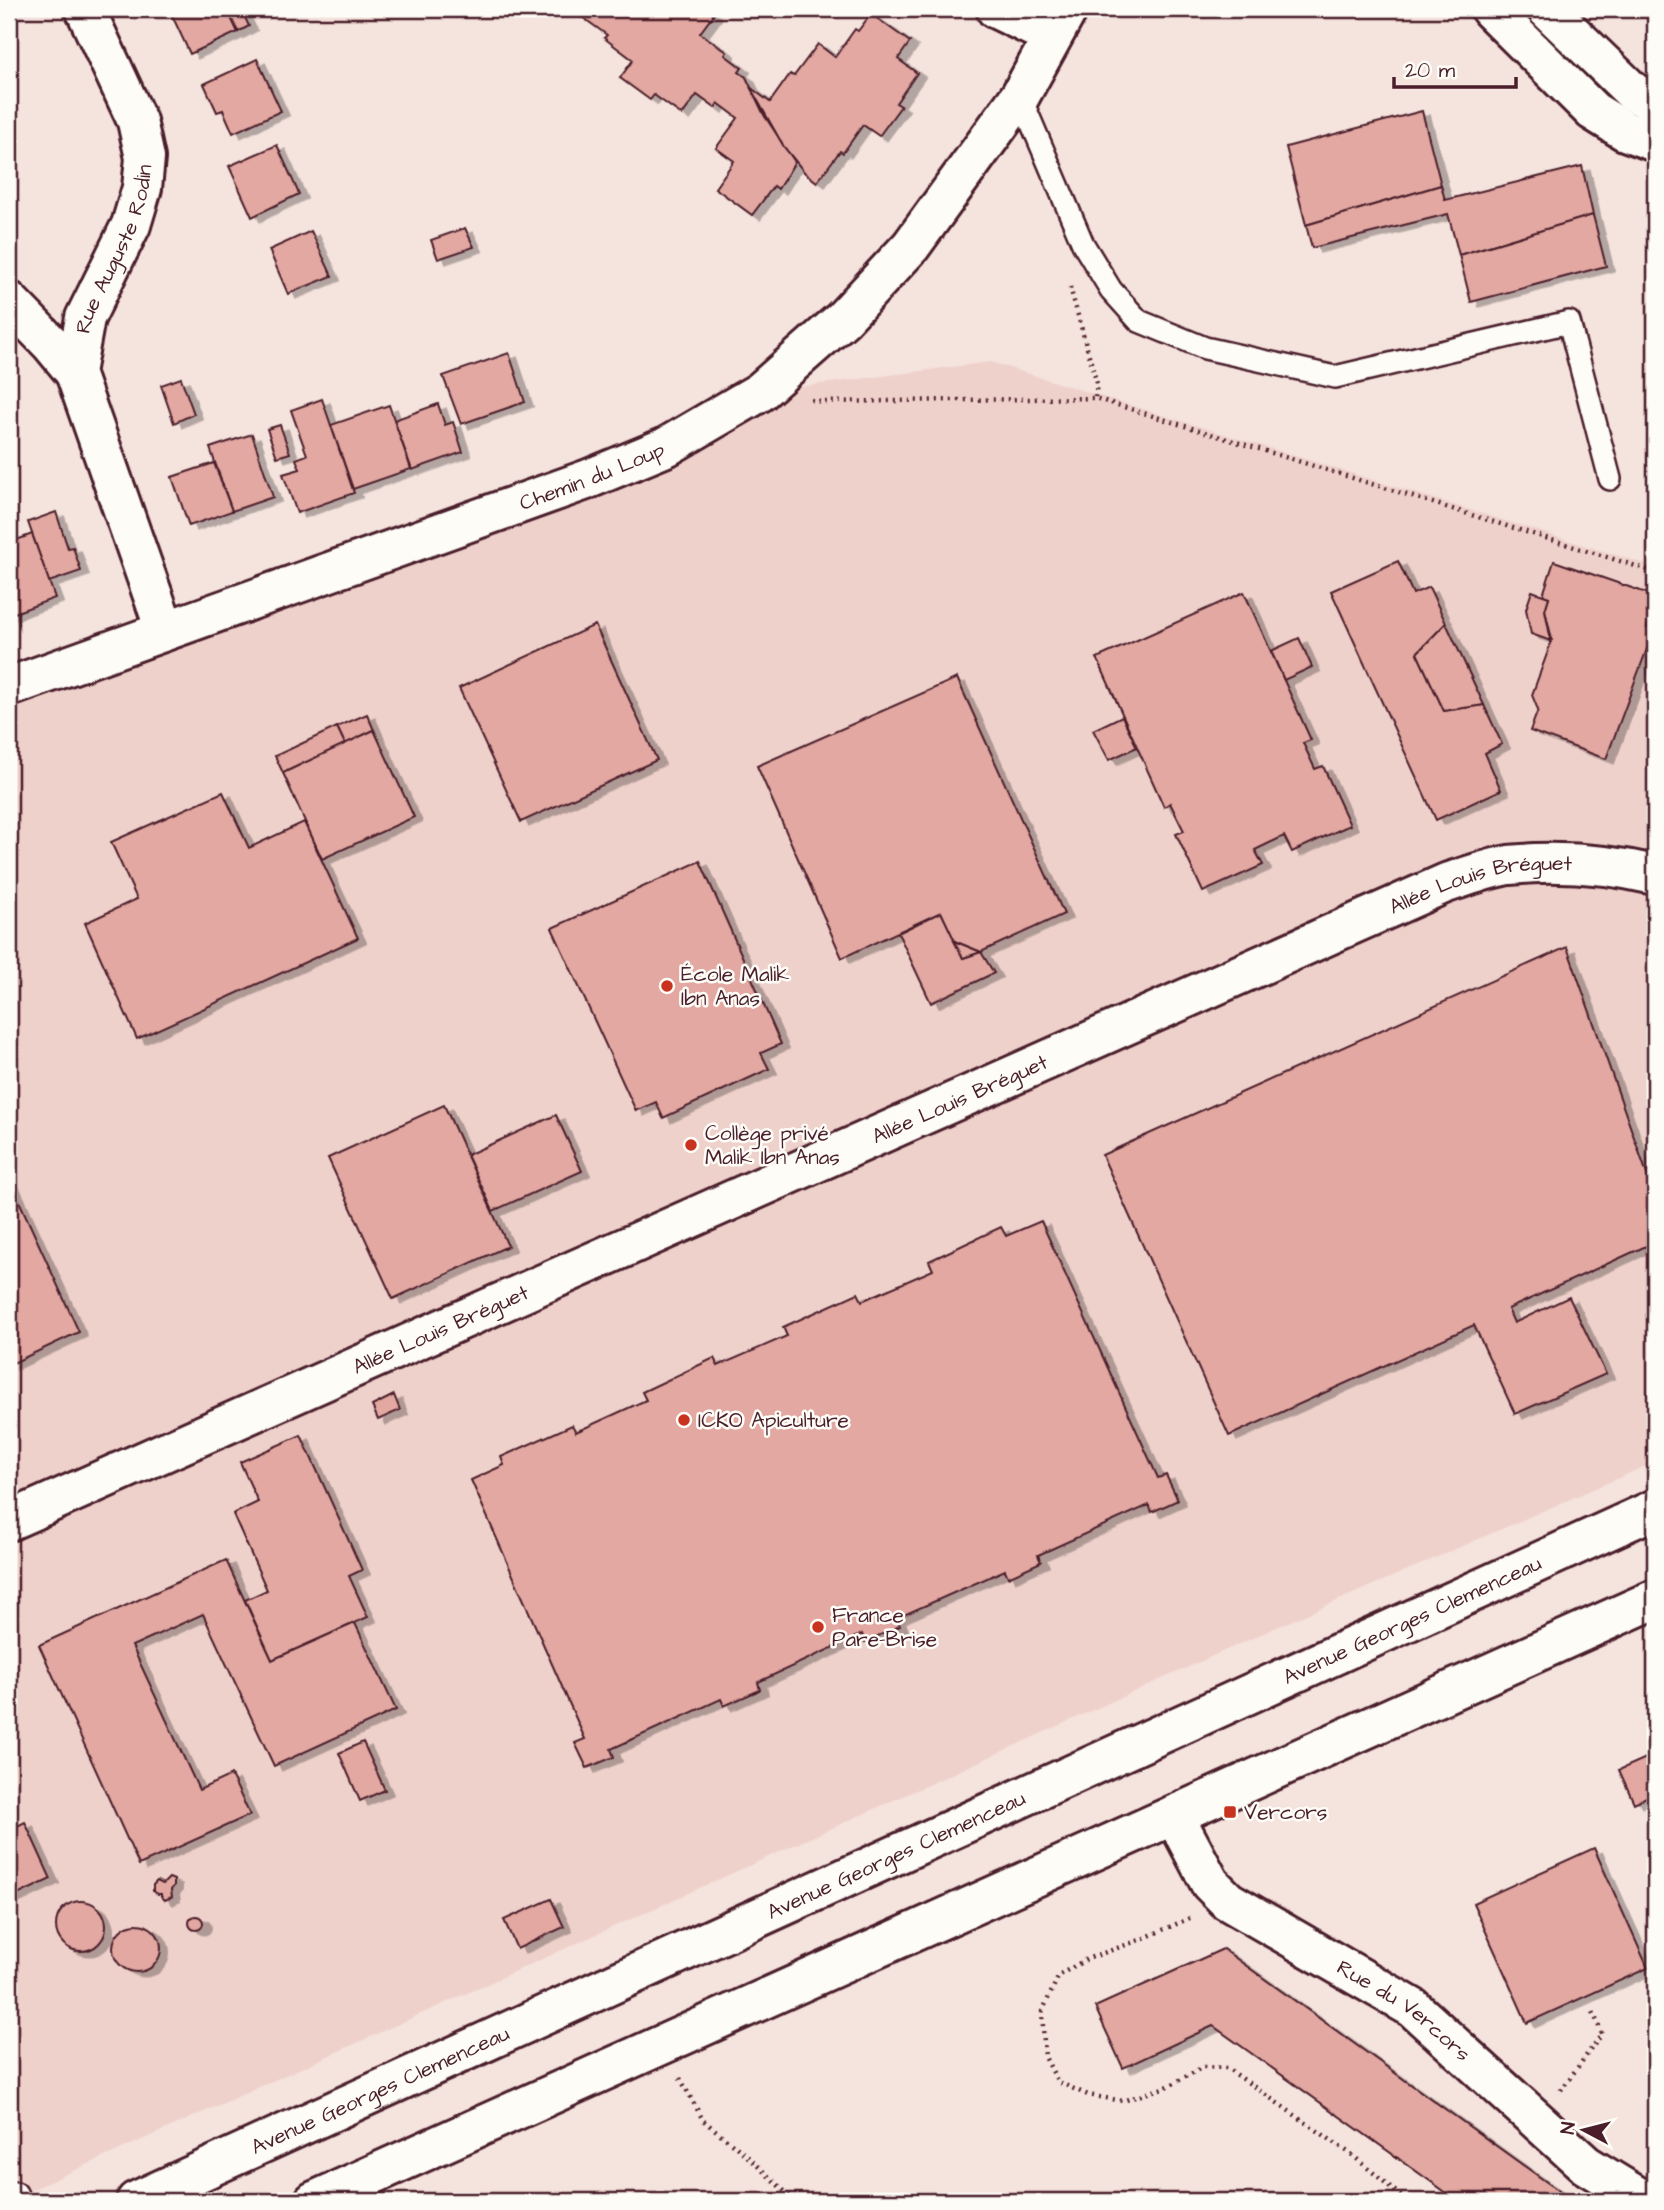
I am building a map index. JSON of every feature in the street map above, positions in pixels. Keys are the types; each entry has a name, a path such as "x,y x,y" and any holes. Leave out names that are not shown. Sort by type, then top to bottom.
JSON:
{"street":[{"name":"Rue Auguste Rodin","path":"75,373 85,318 131,225 142,188 145,158 137,121 85,9"},
{"path":"996,9 1044,52"},
{"path":"1490,9 1593,111 1625,131 1655,142"},
{"path":"1547,9 1633,92 1655,104"},
{"name":"Chemin du Loup","path":"9,687 586,480 666,447 760,392 843,319 911,246 1044,52"},
{"name":"Rue Auguste Rodin","path":"9,301 75,373 165,630"},
{"name":"Allée Louis Bréguet","path":"9,1521 1446,883 1507,865 1568,862 1623,867 1655,875"},
{"name":"Avenue Georges Clemenceau","path":"136,2201 1655,1509"},
{"path":"314,2201 1655,1599"},
{"name":"Rue du Vercors","path":"1174,1815 1210,1883 1228,1902 1413,2008 1587,2165 1645,2201"}],"lane":[{"path":"1044,52 1083,244 1111,290 1139,321 1205,348 1335,377 1569,322 1611,479"}],"path":[{"path":"760,392 822,402 1095,398 1655,572"},
{"path":"1228,1902 1087,1959 1059,1975 1042,2012 1045,2057 1058,2082 1088,2095 1123,2101 1169,2086 1203,2067 1227,2068 1351,2154 1406,2201"},
{"path":"1538,2122 1602,2034 1592,2009"},
{"path":"663,2045 703,2120 746,2155 795,2201"}],"shaded area":[{"path":"990,362 1655,567 1655,1462 1277,1627 9,2200 9,687 760,392"}],"building":[{"path":"169,9 227,9 238,32 190,54"},
{"path":"227,9 241,9 249,26 238,32"},
{"path":"582,9 706,9 714,14 700,33 727,52 725,55 742,68 739,72 746,77 764,115 795,162 778,189 774,186 752,215 715,188 734,161 716,148 738,118 718,103 715,108 697,95 682,115 654,95 650,100 620,78 633,60 604,38 607,35 578,14"},
{"path":"871,14 910,42 898,59 917,73 896,103 901,106 879,136 863,125 817,182 805,173 784,147 750,87 770,102 790,74 794,76 818,44 835,57 855,29 858,31"},
{"path":"257,59 281,111 233,133 223,110 217,112 204,84"},
{"path":"1422,111 1441,185 1306,225 1286,147"},
{"path":"277,145 299,194 252,217 229,166"},
{"path":"1582,166 1593,215 1459,255 1448,214 1312,248 1306,225 1441,185 1445,200"},
{"path":"1593,215 1606,266 1471,302 1459,255"},
{"path":"465,228 474,247 438,259 431,240"},
{"path":"311,231 332,276 288,294 269,250"},
{"path":"509,353 525,402 461,424 443,376"},
{"path":"181,378 194,414 174,423 161,385"},
{"path":"322,399 354,493 297,513 283,474 300,469 296,459 307,455 291,410"},
{"path":"438,404 445,425 453,422 463,452 412,470 394,420"},
{"path":"389,405 411,469 353,489 331,425"},
{"path":"280,425 290,453 277,457 267,429"},
{"path":"252,434 273,497 232,511 210,448"},
{"path":"214,463 232,511 189,526 172,477"},
{"path":"56,512 68,548 73,547 81,571 49,582 28,522"},
{"path":"32,534 55,598 9,615 9,543"},
{"path":"1398,561 1413,594 1429,587 1446,623 1417,653 1444,711 1484,705 1502,744 1485,753 1501,790 1436,820 1331,591"},
{"path":"1554,561 1655,596 1647,628 1654,630 1606,759 1530,731 1538,710 1532,695 1552,640 1545,610 1549,597 1543,595"},
{"path":"1532,591 1549,597 1545,610 1551,641 1531,634 1526,609"},
{"path":"1244,592 1311,740 1303,743 1315,769 1323,766 1350,825 1292,852 1284,836 1255,850 1263,865 1203,892 1176,834 1184,831 1170,803 1164,807 1097,658"},
{"path":"1446,623 1484,705 1444,711 1417,653"},
{"path":"595,625 657,760 521,822 459,688"},
{"path":"1299,638 1312,667 1284,680 1271,651"},
{"path":"957,678 1064,914 981,952 954,941 941,912 842,958 757,766"},
{"path":"367,714 374,730 345,744 337,727"},
{"path":"1122,716 1137,747 1109,760 1093,730"},
{"path":"337,727 345,744 283,773 275,756"},
{"path":"374,730 414,817 322,859 283,773"},
{"path":"223,792 249,848 304,822 358,938 137,1039 85,923 137,899 111,842"},
{"name":"École Malik Ibn Anas","path":"700,861 781,1044 761,1053 769,1069 663,1118 656,1102 636,1111 552,928"},
{"path":"941,912 963,958 981,952 994,973 931,1003 898,933"},
{"path":"954,941 981,952 963,958"},
{"path":"1567,947 1655,1197 1655,1242 1508,1309 1514,1323 1569,1297 1606,1374 1515,1414 1474,1325 1229,1436 1102,1155"},
{"path":"444,1105 508,1246 393,1299 328,1158"},
{"path":"556,1115 582,1171 493,1211 467,1155"},
{"path":"9,1179 79,1332 9,1365"},
{"path":"1041,1221 1158,1478 1166,1475 1178,1500 1152,1512 1149,1505 1038,1555 1041,1562 1008,1577 1005,1570 897,1618 900,1626 865,1642 862,1634 758,1682 760,1690 724,1706 721,1699 611,1749 614,1757 587,1768 575,1743 585,1739 471,1480 504,1465 501,1457 572,1425 576,1432 646,1400 642,1392 714,1358 718,1366 787,1336 783,1327 858,1293 862,1301 933,1270 929,1261 1001,1227 1006,1236"},
{"path":"394,1395 400,1410 378,1420 372,1406"},
{"path":"301,1435 362,1570 349,1576 368,1617 272,1660 245,1600 267,1590 233,1514 258,1502 240,1462"},
{"path":"226,1560 272,1660 355,1623 396,1710 274,1766 203,1614 132,1646 199,1790 231,1775 250,1815 139,1865 39,1645"},
{"path":"363,1742 385,1790 360,1801 339,1753"},
{"path":"1655,1754 1655,1793 1634,1803 1619,1770"},
{"path":"25,1822 51,1879 9,1899 9,1830"},
{"path":"1594,1848 1648,1968 1527,2023 1473,1903"},
{"path":"169,1878 174,1880 172,1897 165,1900 161,1894 153,1891 153,1885 157,1881 163,1884"},
{"path":"551,1899 564,1927 517,1949 504,1920"},
{"path":"81,1901 98,1909 106,1926 98,1943 81,1951 64,1943 56,1926 64,1909"},
{"path":"196,1916 201,1918 201,1928 196,1930 191,1928 189,1923 191,1918"},
{"path":"137,1924 146,1925 154,1931 160,1939 160,1957 154,1965 146,1971 137,1972 128,1971 120,1965 114,1957 113,1948 114,1939 120,1931 128,1925"},
{"path":"1223,1949 1573,2201 1458,2201 1213,2026 1123,2068 1095,2007"}],"place":[{"name":"École Malik Ibn Anas","path":"667,986"},
{"name":"Collège privé Malik Ibn Anas","path":"691,1145"},
{"name":"ICKO Apiculture","path":"684,1420"},
{"name":"France Pare-Brise","path":"818,1627"},
{"name":"Vercors","path":"1230,1812"}]}
